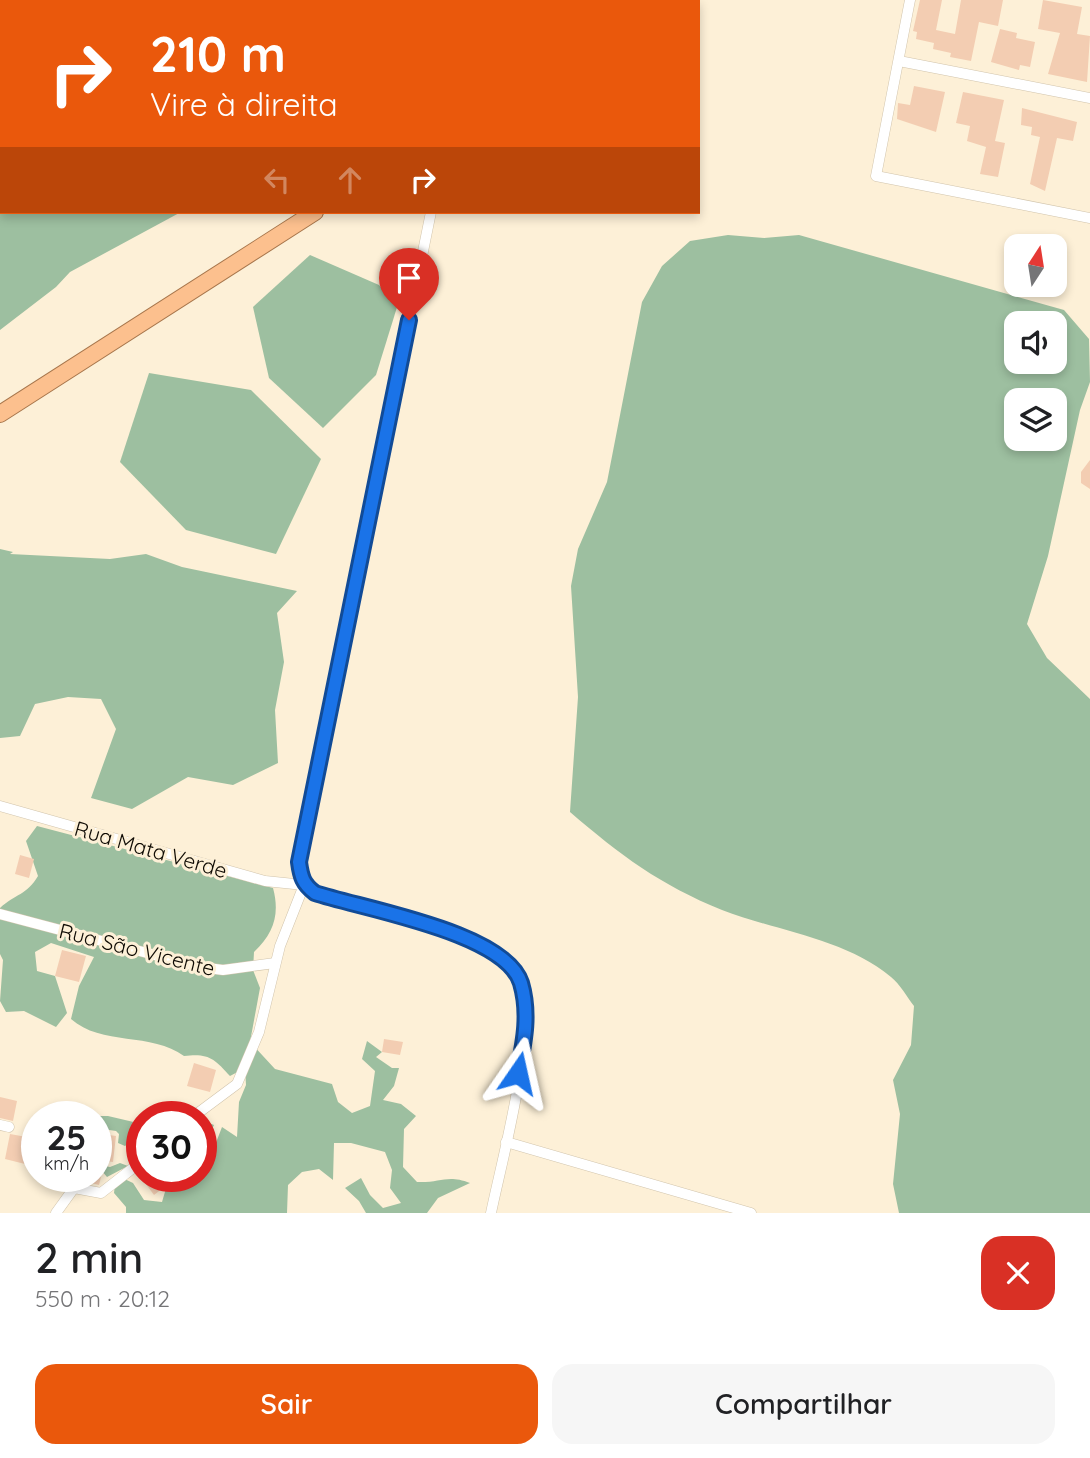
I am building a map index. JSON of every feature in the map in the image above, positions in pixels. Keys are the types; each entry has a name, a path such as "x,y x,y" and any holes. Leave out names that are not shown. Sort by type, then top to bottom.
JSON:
{"highway":[{"path":"0,414 312,214"}],"street":[{"path":"910,0 876,176 1090,218"},
{"path":"899,61 1090,98"},
{"path":"214,1101 237,1084 259,1032 275,963 304,885 299,862 431,214"},
{"name":"Rua Mata Verde","path":"0,807 265,881 304,885 334,899 473,940 496,952 512,967 520,981 527,1027 491,1213"},
{"name":"Rua São Vicente","path":"0,914 200,967 223,970 275,963"},
{"path":"506,1142 751,1213"},
{"path":"56,1213 74,1188 101,1193 126,1173"}],"green space":[{"path":"0,214 177,214 70,272 56,287 0,330"},
{"path":"728,235 764,238 799,235 1004,293 1004,298 1022,298 1064,310 1004,311 1004,374 1067,374 1067,313 1089,339 1090,382 1080,410 1048,556 1027,624 1047,658 1090,699 1090,1213 899,1213 893,1184 900,1114 893,1080 911,1045 914,1006 897,983 872,964 831,944 722,910 679,890 624,855 570,812 578,697 571,586 578,549 607,482 642,302 662,266 690,241"},
{"path":"310,255 379,285 398,304 376,375 323,428 269,378 253,307"},
{"path":"149,373 251,390 321,459 276,554 186,530 120,462"},
{"path":"0,549 13,552 10,554 110,559 146,554 182,567 297,591 277,613 284,662 275,710 278,763 233,785 188,777 132,809 91,798 116,729 101,699 68,697 35,704 20,736 0,738"},
{"path":"37,826 273,888 276,906 274,923 254,952 253,970 260,988 250,1042 275,1069 332,1084 338,1102 352,1113 370,1106 375,1071 362,1059 367,1041 382,1052 376,1057 392,1068 399,1068 394,1086 383,1100 401,1104 416,1116 404,1129 403,1167 417,1182 449,1179 470,1183 438,1198 427,1213 366,1213 359,1201 345,1188 361,1178 370,1195 383,1208 401,1203 390,1188 392,1170 385,1152 351,1143 334,1143 333,1180 319,1169 302,1172 288,1185 287,1213 126,1213 126,1207 114,1193 116,1175 126,1180 126,1192 139,1192 144,1200 162,1202 165,1192 217,1192 217,1140 222,1127 237,1137 239,1102 246,1085 245,1068 230,1076 215,1061 205,1056 184,1056 157,1044 97,1033 83,1027 71,1019 79,986 94,957 51,943 35,952 37,971 55,976 67,1013 56,1027 24,1011 6,1012 0,1001 3,960 0,954 0,908 25,891 38,876 26,841"},
{"path":"112,1117 126,1120 125,1146 118,1143 119,1134 112,1130"},
{"path":"120,1163 126,1165 112,1174 112,1166"}],"building":[{"path":"920,0 942,0 936,30 955,34 961,0 1003,0 998,26 979,22 971,61 950,57 951,53 933,49 934,43 916,39 917,32 913,31"},
{"path":"1043,0 1082,7 1077,34 1090,36 1087,82 1048,74 1060,33 1038,29"},
{"path":"1000,29 1017,33 1016,38 1035,42 1030,67 1020,65 1019,70 991,62"},
{"path":"914,86 945,92 936,132 897,119 898,103 910,105"},
{"path":"963,92 1004,100 995,141 1005,143 998,177 980,174 986,147 967,141 970,126 956,123"},
{"path":"1022,108 1077,122 1073,141 1057,138 1045,191 1030,184 1040,137 1031,135 1032,127 1021,125"},
{"path":"1090,460 1090,489 1081,483 1081,472"},
{"path":"20,855 34,859 29,878 15,874"},
{"path":"62,950 86,956 79,982 55,976"},
{"path":"384,1039 403,1042 400,1055 382,1052"},
{"path":"194,1063 216,1070 210,1092 187,1086"},
{"path":"0,1097 17,1101 13,1121 0,1118"},
{"path":"10,1134 21,1136 21,1163 5,1159"},
{"path":"112,1135 116,1136 112,1162"}],"route":[{"path":"409,320 299,862 304,885 315,893 473,940 496,952 512,967 520,981 527,1027 518,1073"}]}
